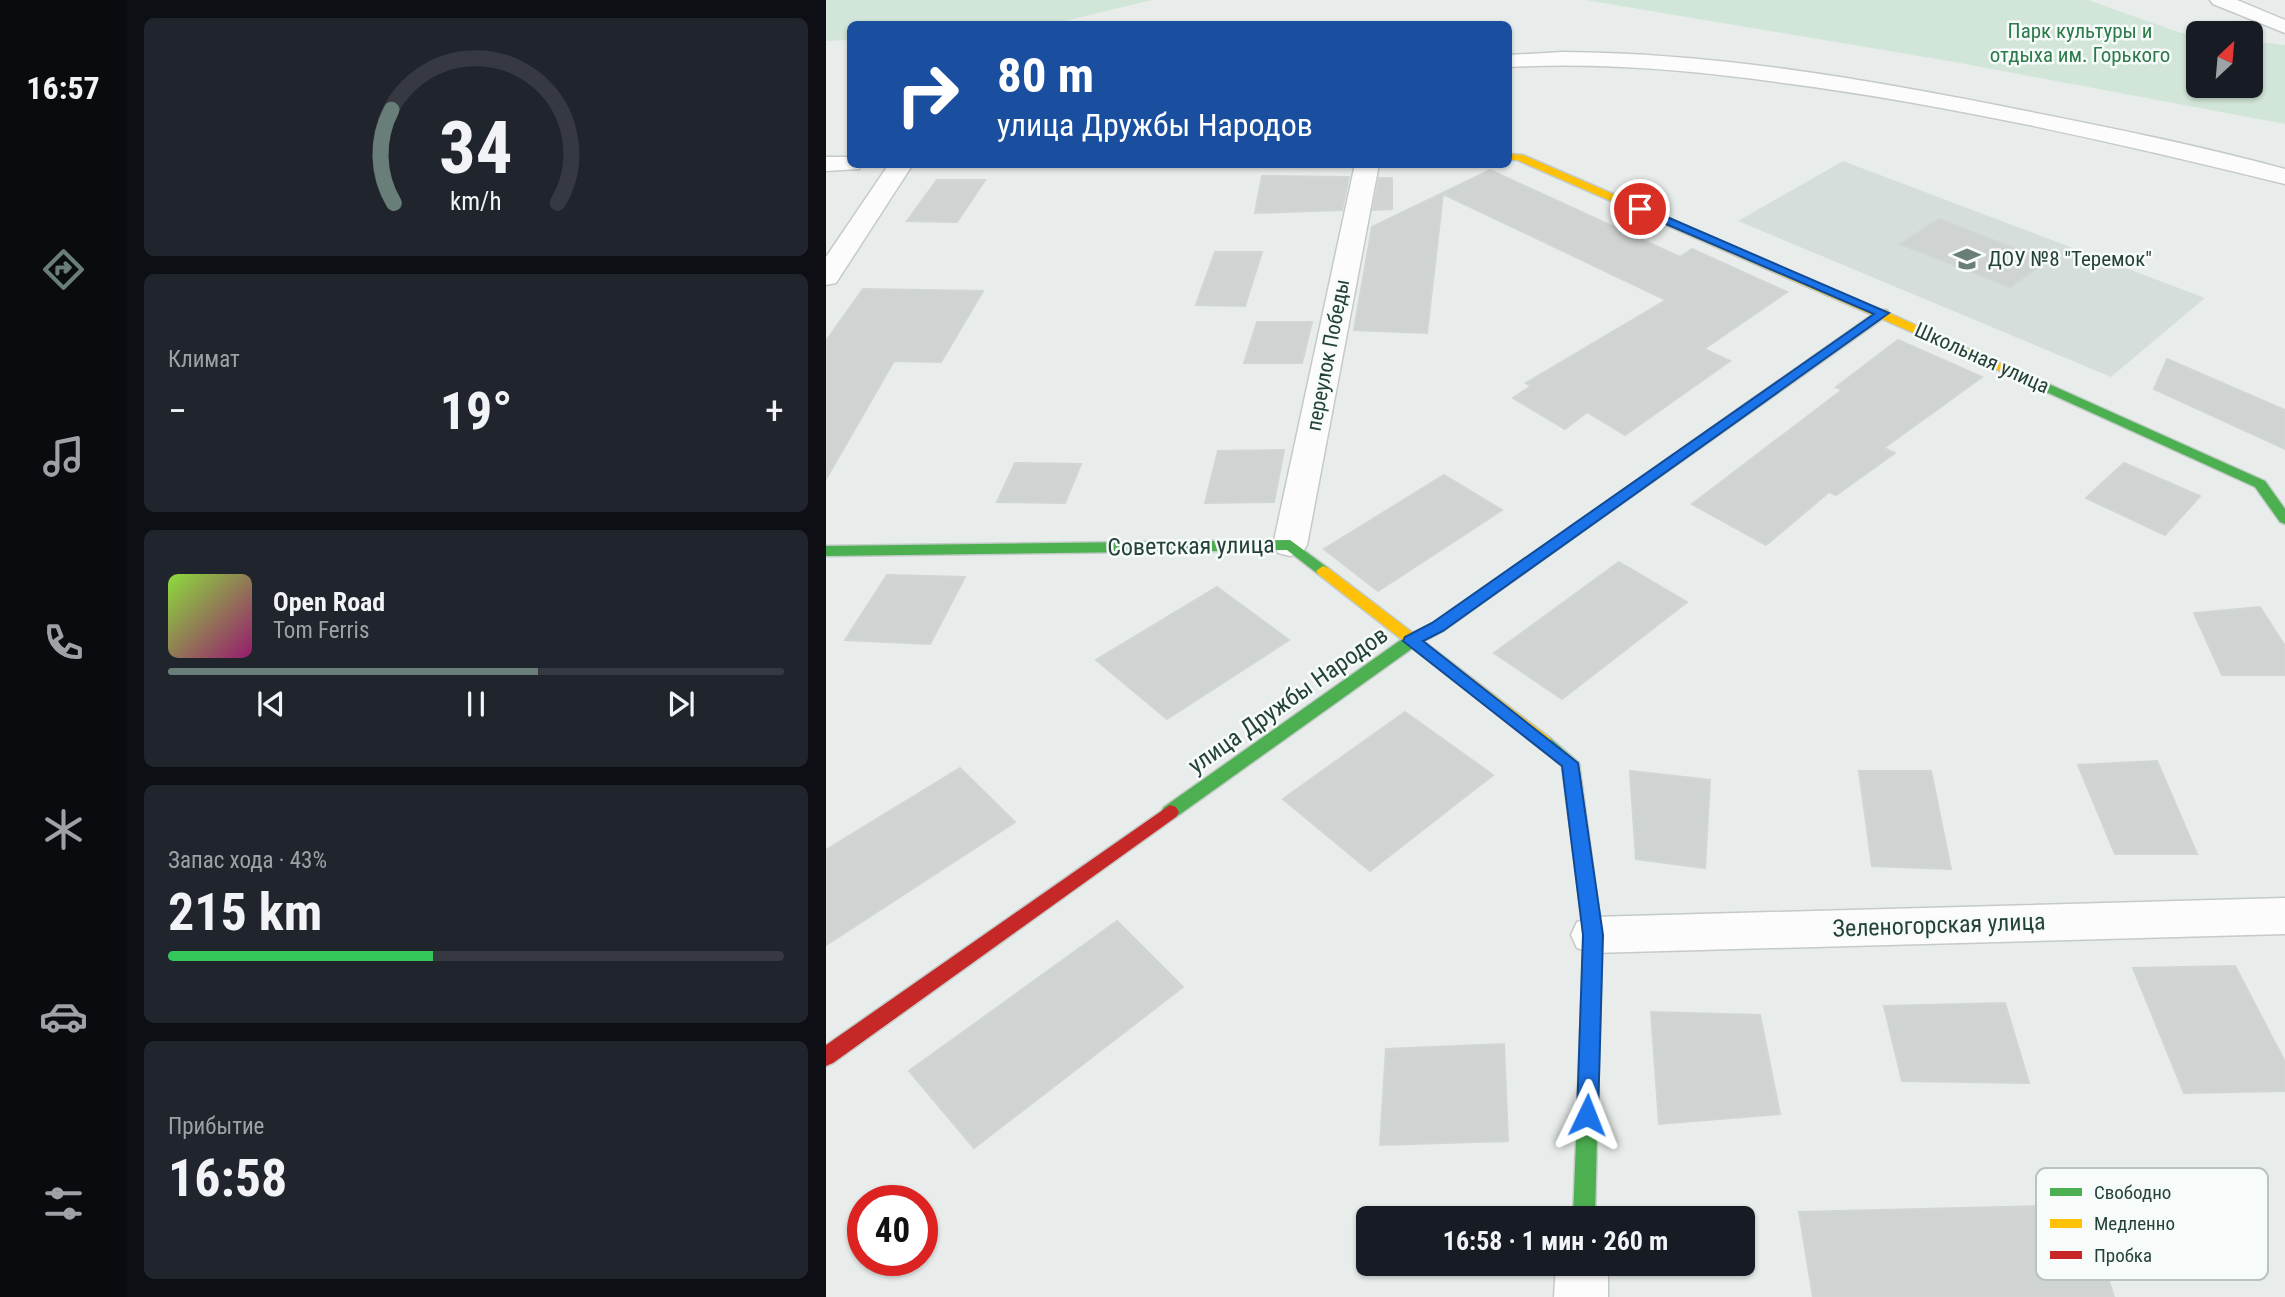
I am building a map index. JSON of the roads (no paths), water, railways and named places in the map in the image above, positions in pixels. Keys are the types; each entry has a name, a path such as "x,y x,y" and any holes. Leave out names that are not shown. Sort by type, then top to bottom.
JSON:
{"street":[{"path":"2220,0 2285,27"},
{"path":"1512,61 1573,57 1669,63 1805,78 1923,97 2084,130 2285,177"},
{"name":"Школьная улица","path":"1512,157 1519,157 1883,313 2260,484 2285,519"},
{"path":"826,164 847,164"},
{"path":"826,277 898,168"},
{"name":"переулок Победы","path":"1290,545 1366,168"},
{"name":"улица Дружбы Народов","path":"826,1057 1411,641 1438,627 1883,313"},
{"name":"Советская улица","path":"826,551 1290,545 1570,763 1593,935 1584,1206"},
{"name":"Зеленогорская улица","path":"1593,935 2285,916"},
{"path":"1581,1297 1582,1276"}],"place":[{"name":"ДОУ №8 \"Теремок\"","path":"1967,259"}],"park label":[{"name":"Парк культуры и отдыха им. Горького","path":"2080,43"}]}
